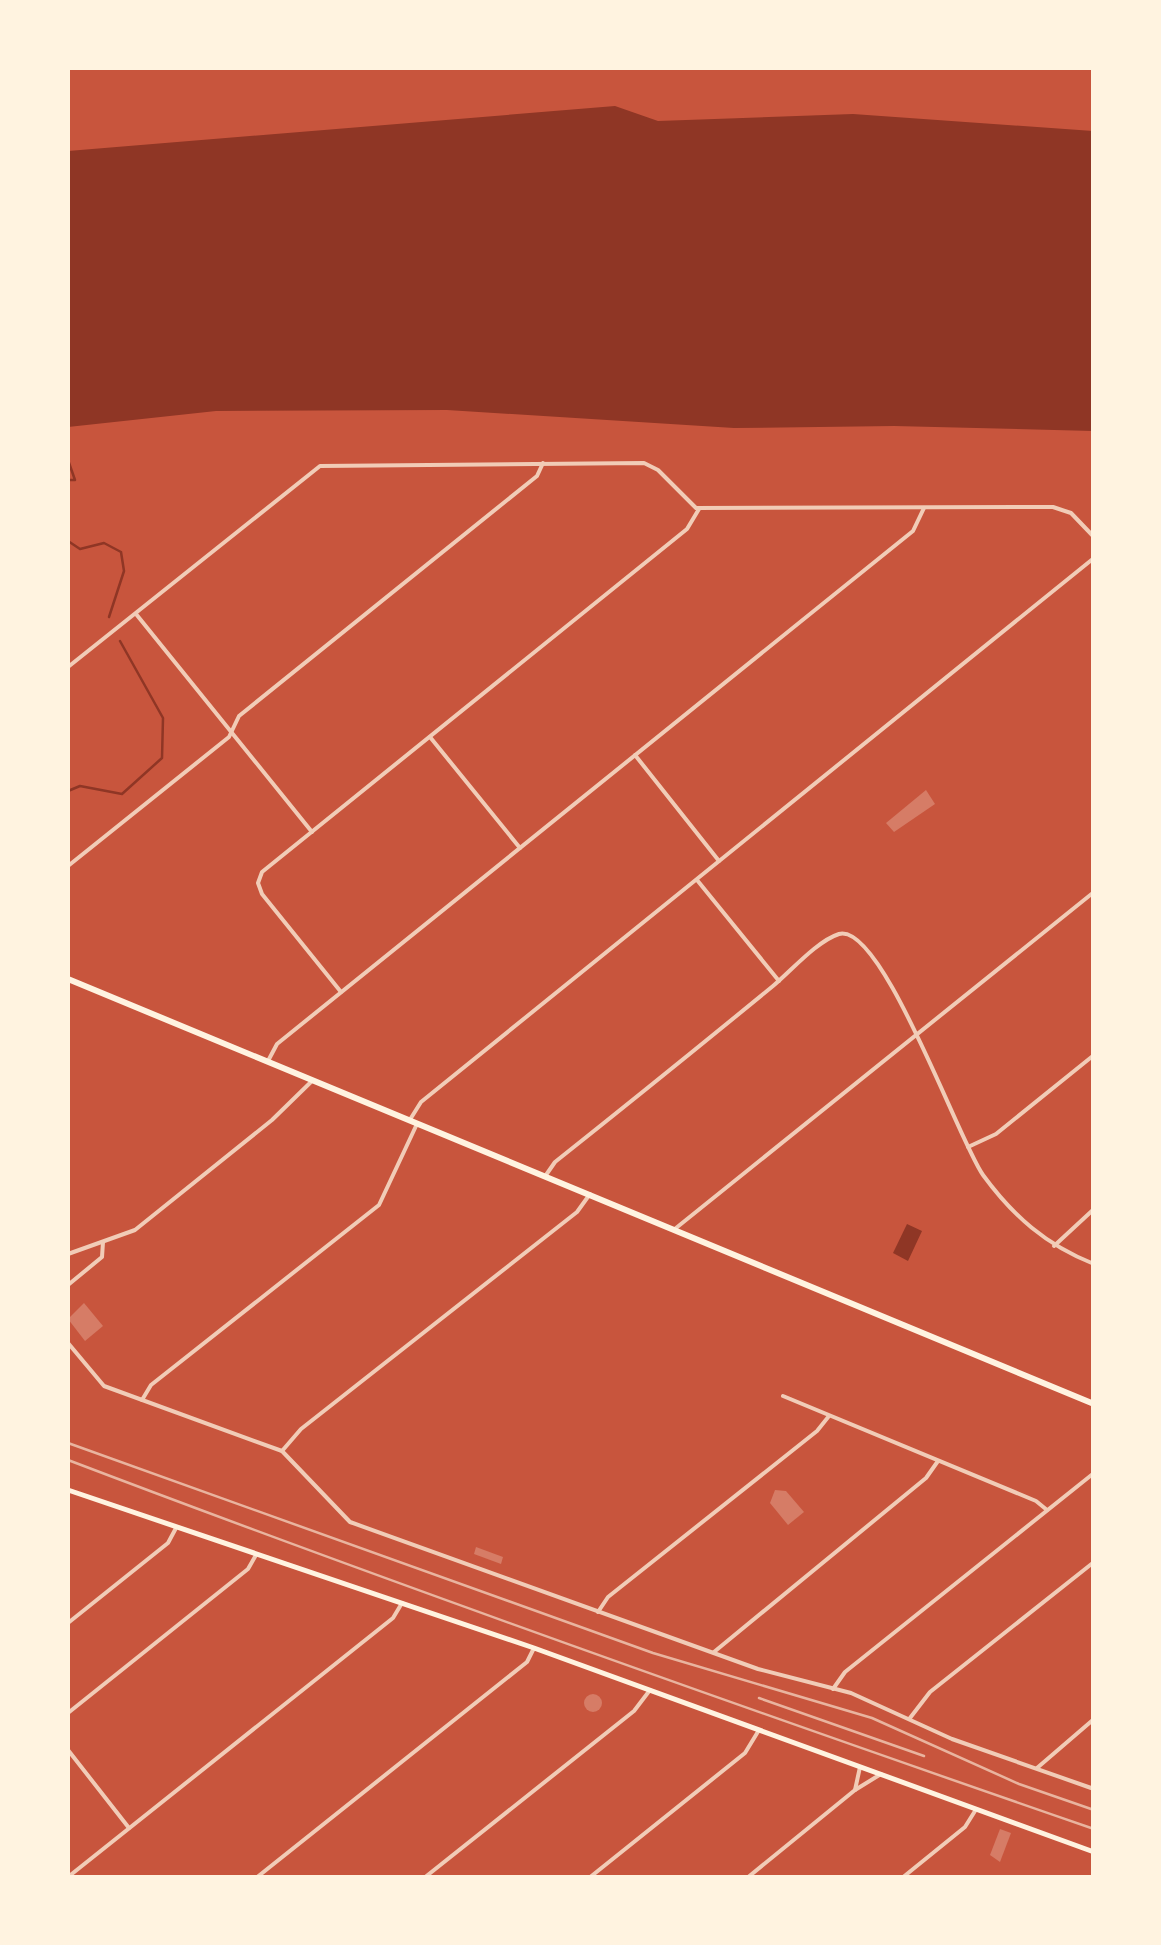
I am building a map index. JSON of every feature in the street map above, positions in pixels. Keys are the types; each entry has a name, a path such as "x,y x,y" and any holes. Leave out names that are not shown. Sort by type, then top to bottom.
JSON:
{"main road":[{"path":"68,979 1091,1399"},
{"path":"68,1490 534,1648 1094,1852"}],"street":[{"path":"68,866 228,737 239,716 538,476 543,463"},
{"path":"68,668 320,466 649,464 685,501 699,508 1062,508 1094,537"},
{"path":"341,992 264,898 258,883 265,869 687,529 699,508"},
{"path":"268,1061 277,1044 914,531 924,508"},
{"path":"142,1400 151,1385 383,1200 421,1102 1094,558"},
{"path":"135,613 312,832"},
{"path":"430,737 520,848"},
{"path":"635,755 719,861"},
{"path":"697,879 779,981"},
{"path":"676,1228 1094,892"},
{"path":"546,1176 555,1162 833,937 850,934 889,980 968,1147 1010,1208 1054,1246 1094,1264"},
{"path":"968,1147 996,1134 1094,1055"},
{"path":"68,1254 140,1226 272,1120 314,1079"},
{"path":"282,1451 301,1429 572,1216 590,1194"},
{"path":"1054,1246 1094,1209"},
{"path":"68,1285 104,1255 102,1242"},
{"path":"68,1343 104,1386 282,1451 350,1522 712,1653 833,1689 910,1718 952,1739 1094,1789"},
{"path":"783,1396 1036,1501 1047,1510"},
{"path":"598,1612 608,1597 817,1431 829,1416"},
{"path":"712,1653 724,1639 926,1478 938,1461"},
{"path":"833,1689 845,1672 1094,1474"},
{"path":"68,1622 168,1542 176,1528"},
{"path":"68,1713 248,1570 256,1555"},
{"path":"910,1718 930,1692 1094,1562"},
{"path":"68,1877 393,1618 402,1604"},
{"path":"256,1878 527,1662 534,1648"},
{"path":"424,1878 634,1711 650,1690"},
{"path":"1037,1768 1094,1719"},
{"path":"590,1878 745,1753 760,1730"},
{"path":"68,1750 129,1828"},
{"path":"855,1790 860,1766"},
{"path":"746,1878 855,1790 881,1774"},
{"path":"902,1878 968,1824 976,1808"}],"shaded area":[{"path":"615,106 658,121 853,114 1093,131 1093,431 894,426 734,428 447,410 216,411 68,427 68,151"},
{"path":"907,1224 922,1231 908,1261 893,1253"}],"building":[{"path":"926,790 935,804 894,832 886,823"},
{"path":"84,1303 103,1326 85,1341 68,1319"},
{"path":"775,1490 786,1491 804,1512 788,1525 770,1503"},
{"path":"476,1547 503,1557 501,1564 474,1554"},
{"path":"593,1694 602,1703 593,1712 584,1703"},
{"path":"1000,1829 1011,1833 1000,1862 990,1855"}],"waterway":[{"path":"68,460 75,480 68,480"},
{"path":"68,541 80,549 104,543 121,552 124,571 109,617"},
{"path":"68,791 80,786 122,794 162,758 163,718 120,641"}],"railway":[{"path":"68,1443 653,1653 872,1718 1019,1784 1094,1810"},
{"path":"68,1460 579,1648 1094,1829"},
{"path":"759,1698 924,1756"}]}
